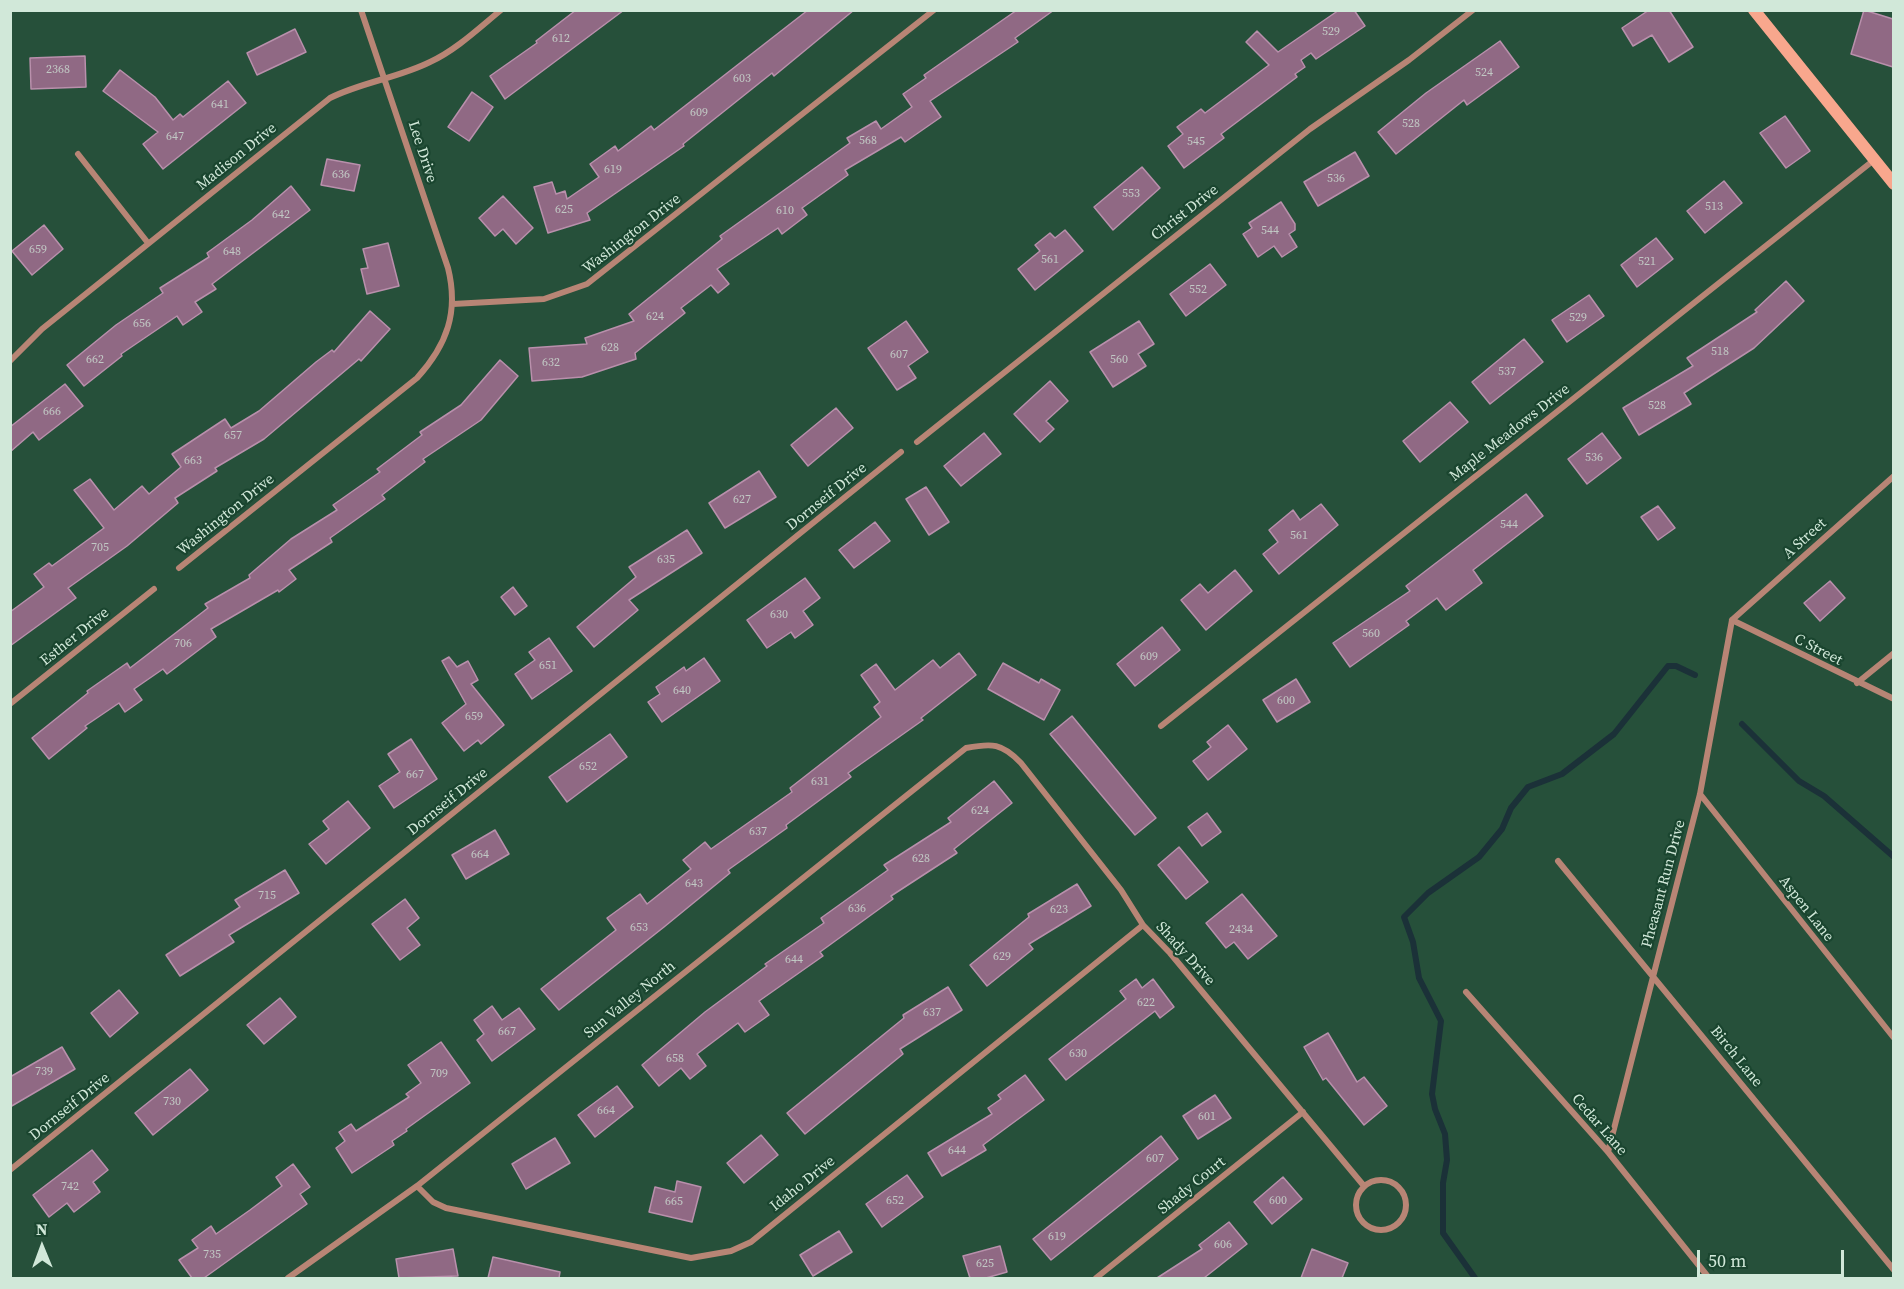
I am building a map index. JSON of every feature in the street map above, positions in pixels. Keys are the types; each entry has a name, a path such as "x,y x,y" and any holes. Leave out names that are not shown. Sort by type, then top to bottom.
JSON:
{"street":[{"name":"Lee Drive","path":"361,10 448,268 453,304"},
{"name":"Madison Drive","path":"10,361 42,329 330,98 442,56 501,10"},
{"name":"Washington Drive","path":"179,568 417,378 443,344 450,325 453,304 544,298 574,290 601,276 934,10"},
{"name":"Christ Drive","path":"917,442 1310,129 1425,48 1473,10"},
{"path":"1754,10 1874,160 1892,179"},
{"path":"78,154 148,243"},
{"name":"Maple Meadows Drive","path":"1161,726 1874,160"},
{"name":"Dornseif Drive","path":"10,1170 901,452"},
{"name":"A Street","path":"1732,620 1893,476"},
{"name":"Esther Drive","path":"10,704 154,589"},
{"name":"C Street","path":"1732,620 1893,699"},
{"name":"Pheasant Run Drive","path":"1608,1152 1700,794 1732,620"},
{"path":"1857,683 1893,653"},
{"name":"Shady Drive","path":"987,744 1007,749 1021,763 1121,890 1143,925 1170,953 1364,1186"},
{"name":"Sun Valley North","path":"288,1278 417,1186 966,748 987,744"},
{"name":"Aspen Lane","path":"1700,794 1893,1038"},
{"name":"Birch Lane","path":"1558,861 1653,974 1893,1270"},
{"name":"Idaho Drive","path":"417,1186 433,1202 446,1208 691,1258 731,1251 751,1242 1143,925"},
{"name":"Cedar Lane","path":"1466,992 1608,1152 1709,1278"},
{"name":"Shady Court","path":"1096,1278 1303,1112"},
{"path":"1386,1180 1399,1188 1405,1202 1402,1217 1397,1223 1383,1230 1368,1226 1362,1221 1358,1215 1356,1200 1364,1186 1371,1182 1386,1180"}],"building":[{"path":"576,10 624,10 505,99 490,76 537,43 536,41"},
{"path":"808,10 854,10 774,76 772,73 683,144 684,146 587,213 590,220 548,233 534,187 552,182 556,194 565,191 567,199 599,177 590,164 615,146 618,151 651,126 654,130"},
{"path":"1017,10 1054,10 1015,38 1018,42 930,101 941,117 905,142 901,137 845,170 848,175 802,208 807,215 782,234 778,228 717,269 729,284 718,293 711,285 681,308 685,313 635,353 636,359 582,377 532,381 529,348 587,344 585,338 634,321 629,314 722,239 720,236 850,143 847,138 876,121 881,129 912,107 903,94 926,78 924,75"},
{"path":"1339,10 1354,10 1365,26 1316,59 1311,53 1301,60 1305,67 1295,74 1297,77 1221,134 1224,138 1184,168 1168,146 1183,134 1177,127 1201,109 1205,113 1269,65 1246,42 1257,31 1278,52"},
{"path":"1649,10 1669,10 1693,47 1669,62 1652,35 1633,46 1622,28"},
{"path":"1864,10 1893,19 1893,67 1851,54"},
{"path":"295,29 306,52 257,75 247,53"},
{"path":"1500,41 1519,67 1467,105 1464,100 1396,154 1378,132 1426,93"},
{"path":"85,56 86,87 31,89 30,58"},
{"path":"120,70 155,97 173,120 180,114 183,117 228,81 246,103 163,169 143,144 158,132 103,91"},
{"path":"472,92 493,107 469,141 448,127"},
{"path":"1785,116 1810,151 1786,168 1760,133"},
{"path":"1355,152 1369,176 1318,206 1304,182"},
{"path":"327,159 360,165 354,191 321,185"},
{"path":"1142,167 1160,188 1113,230 1094,207"},
{"path":"1724,181 1742,203 1705,233 1687,211"},
{"path":"291,186 310,210 212,284 216,289 195,302 202,312 183,325 177,316 121,354 122,356 84,386 67,365 116,325 163,293 160,288 209,257 207,253 252,220"},
{"path":"503,196 533,228 516,244 503,229 495,236 479,218"},
{"path":"1281,202 1295,224 1295,230 1289,234 1297,247 1282,257 1274,246 1258,257 1243,234 1252,228 1249,223"},
{"path":"44,225 63,249 32,275 12,251"},
{"path":"1065,230 1083,251 1035,290 1018,269 1040,251 1035,245 1050,233 1055,238"},
{"path":"1656,238 1673,259 1637,287 1621,265"},
{"path":"388,243 399,286 367,294 361,269 368,268 363,249"},
{"path":"1210,264 1226,285 1186,316 1170,294"},
{"path":"1786,281 1804,301 1754,348 1684,393 1691,404 1639,435 1623,408 1693,366 1687,358 1757,312 1755,310"},
{"path":"1589,295 1604,316 1567,342 1552,320"},
{"path":"370,311 390,329 361,361 359,359 264,439 215,468 217,471 175,498 178,503 127,546 68,588 76,598 10,646 10,612 44,587 34,574 49,563 52,566 104,528 74,490 90,479 114,510 142,486 149,494 181,467 172,454 225,419 231,428 259,411 316,362 332,350 334,352"},
{"path":"906,321 928,352 908,366 916,378 897,390 868,348"},
{"path":"1139,321 1154,344 1138,354 1146,366 1113,387 1090,352"},
{"path":"1524,339 1543,362 1490,404 1472,382"},
{"path":"500,360 518,376 481,420 423,459 425,462 382,495 385,499 330,538 332,542 289,570 296,579 279,592 278,590 211,629 216,637 167,674 163,669 134,689 142,700 125,712 119,703 85,726 87,728 49,759 32,738 88,693 87,691 127,663 130,668 208,608 205,604 250,578 249,575 291,539 337,510 333,505 380,472 377,469 422,435 420,432 461,405"},
{"path":"1050,381 1068,401 1046,421 1054,429 1040,442 1014,414"},
{"path":"65,384 83,406 39,440 33,432 10,452 10,427"},
{"path":"1450,402 1468,422 1420,462 1403,441"},
{"path":"836,408 853,428 808,466 791,445"},
{"path":"984,433 1001,454 961,486 944,466"},
{"path":"1602,433 1621,458 1587,484 1568,459"},
{"path":"759,471 776,497 725,528 709,503"},
{"path":"926,487 949,522 929,535 906,499"},
{"path":"1526,494 1543,516 1473,570 1482,583 1446,610 1437,598 1406,621 1409,625 1350,667 1333,643 1410,591 1406,586"},
{"path":"1321,504 1338,525 1279,574 1263,554 1278,542 1269,530 1293,510 1300,520"},
{"path":"1658,506 1675,528 1658,540 1641,517"},
{"path":"875,522 890,541 854,568 839,550"},
{"path":"687,530 702,553 629,600 638,610 594,647 577,627 636,577 629,567"},
{"path":"1235,570 1252,591 1206,630 1181,600 1200,584 1208,593"},
{"path":"805,578 820,598 803,611 813,625 795,638 791,632 767,648 747,620"},
{"path":"1830,581 1845,598 1820,621 1804,603"},
{"path":"513,587 527,606 515,615 501,597"},
{"path":"1162,627 1180,650 1135,686 1117,664"},
{"path":"549,638 572,671 532,699 515,674 535,660 529,652"},
{"path":"959,653 976,675 921,718 923,720 848,773 851,777 786,825 787,828 728,870 730,873 559,1010 541,989 616,930 607,918 640,894 647,904 691,869 683,860 705,842 711,849 792,792 790,788 881,717 874,707 880,702 861,675 876,664 895,690 933,660 940,668"},
{"path":"449,657 457,667 468,661 478,680 471,684 504,725 481,744 478,740 464,751 442,723 466,704 442,661"},
{"path":"704,658 720,681 662,722 648,702 660,694 656,687 684,667 686,671"},
{"path":"1003,663 1039,683 1041,679 1060,690 1044,720 988,689"},
{"path":"1296,679 1310,702 1277,722 1263,700"},
{"path":"1072,716 1156,818 1135,835 1050,734"},
{"path":"1228,725 1247,749 1208,780 1193,761 1211,747 1207,742"},
{"path":"610,734 627,757 567,802 549,777"},
{"path":"411,739 437,779 394,808 379,786 400,772 388,754"},
{"path":"994,781 1012,803 954,849 957,853 891,896 893,899 820,952 823,956 759,1001 769,1015 745,1032 738,1023 697,1054 706,1066 690,1079 681,1068 659,1086 642,1065 705,1012 767,966 765,964 824,923 821,918 888,870 884,865 951,822 948,818"},
{"path":"348,801 370,828 326,864 309,844 329,829 323,821"},
{"path":"1207,813 1221,832 1202,846 1188,827"},
{"path":"495,830 509,854 466,879 452,855"},
{"path":"1179,847 1208,882 1186,899 1158,865"},
{"path":"285,870 299,893 229,935 234,942 180,976 166,955 240,907 235,900"},
{"path":"1077,884 1091,906 1029,944 1033,949 987,986 970,965 1029,917 1028,914"},
{"path":"1242,894 1277,936 1248,959 1234,942 1226,948 1206,923"},
{"path":"405,899 419,918 407,928 420,945 400,960 372,924"},
{"path":"1136,979 1142,988 1153,979 1174,1007 1160,1018 1155,1011 1066,1080 1049,1059 1126,999 1120,991"},
{"path":"948,987 962,1010 900,1049 903,1054 805,1134 787,1113 904,1018 903,1015"},
{"path":"119,990 138,1013 110,1037 91,1013"},
{"path":"280,998 296,1017 264,1044 247,1025"},
{"path":"492,1006 502,1020 519,1008 535,1029 492,1061 477,1040 484,1034 474,1020"},
{"path":"1328,1033 1357,1082 1364,1077 1387,1106 1364,1125 1326,1078 1323,1080 1304,1047"},
{"path":"441,1042 470,1083 406,1129 407,1131 392,1141 394,1145 352,1173 336,1148 345,1141 339,1132 351,1124 356,1131 409,1097 406,1094 421,1083 408,1065"},
{"path":"62,1047 75,1069 10,1107 10,1077"},
{"path":"190,1069 208,1090 153,1135 135,1113"},
{"path":"1025,1075 1044,1100 983,1145 986,1150 942,1176 928,1153 992,1114 988,1108 1001,1099 998,1095"},
{"path":"617,1086 633,1107 595,1137 578,1115"},
{"path":"1215,1095 1231,1118 1198,1139 1183,1116"},
{"path":"761,1135 778,1155 744,1183 727,1163"},
{"path":"1161,1136 1178,1159 1051,1260 1033,1239"},
{"path":"555,1138 570,1163 526,1189 512,1164"},
{"path":"92,1150 108,1170 93,1182 100,1192 74,1212 67,1203 49,1217 33,1195"},
{"path":"293,1164 310,1187 300,1194 307,1204 204,1278 192,1278 179,1260 198,1248 192,1240 211,1226 216,1234 282,1186 276,1177"},
{"path":"907,1175 923,1197 882,1227 866,1204"},
{"path":"1283,1177 1302,1199 1272,1224 1254,1202"},
{"path":"677,1181 701,1187 692,1222 649,1212 655,1187 675,1192"},
{"path":"1229,1222 1247,1244 1204,1278 1157,1278 1202,1249 1199,1245"},
{"path":"839,1231 852,1252 813,1276 800,1255"},
{"path":"1000,1246 1007,1272 986,1278 970,1278 963,1256"},
{"path":"453,1249 458,1276 399,1278 396,1259"},
{"path":"1312,1249 1348,1263 1342,1278 1301,1278"},
{"path":"493,1257 560,1272 559,1278 488,1278"}],"waterway":[{"path":"1475,1278 1443,1233 1443,1183 1447,1160 1445,1134 1432,1094 1441,1021 1419,978 1413,942 1404,917 1428,893 1479,857 1502,829 1511,808 1528,787 1562,774 1614,734 1668,666 1676,666 1695,675"},
{"path":"1742,724 1799,781 1824,796 1894,857"}]}
